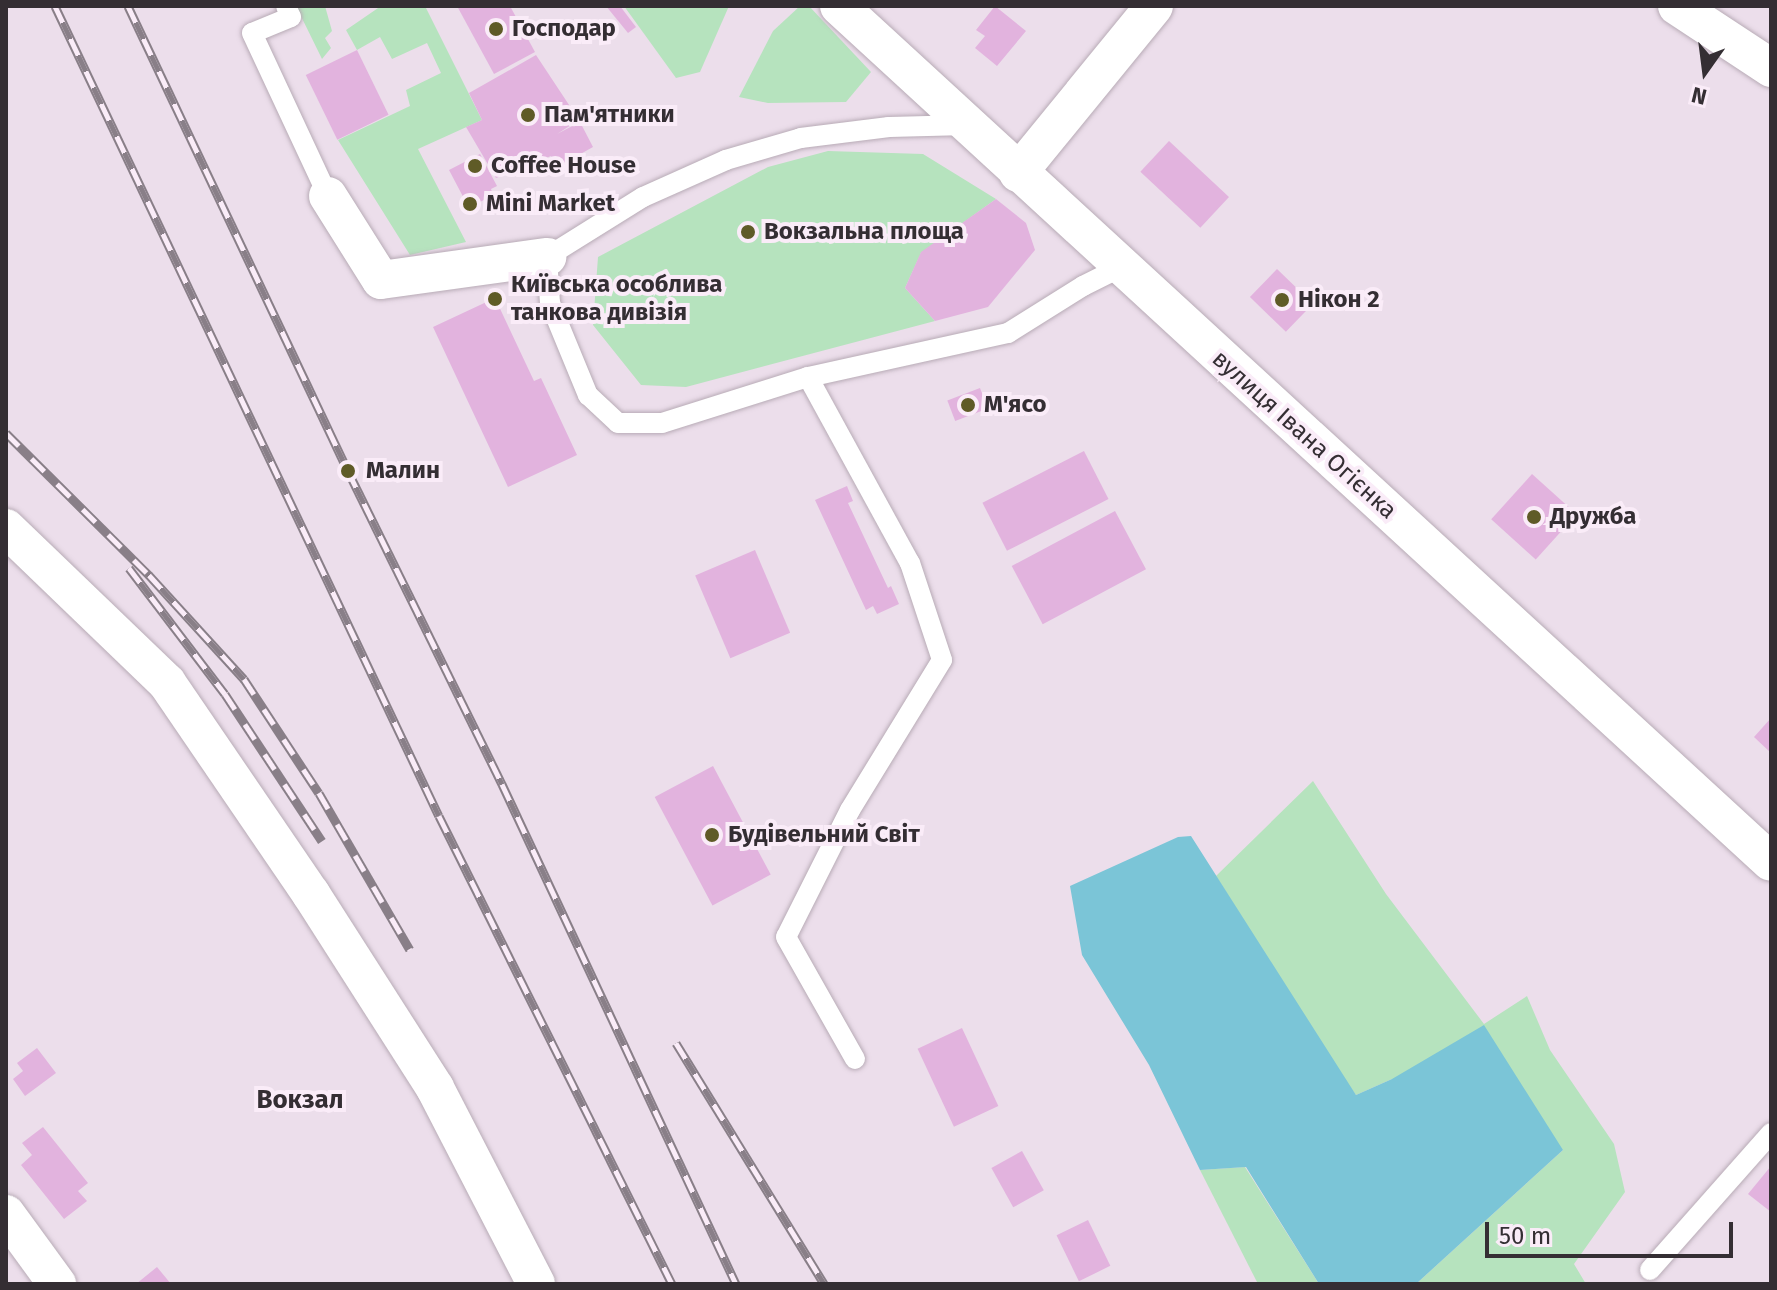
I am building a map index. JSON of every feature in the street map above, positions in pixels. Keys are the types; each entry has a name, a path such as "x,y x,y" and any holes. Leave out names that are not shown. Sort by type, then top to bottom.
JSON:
{"street":[{"name":"вулиця Івана Огієнка","path":"839,6 1771,862"},
{"path":"1018,173 1154,6"},
{"path":"1677,6 1771,68"},
{"path":"328,196 381,280 547,257"},
{"path":"6,528 167,683 311,894 435,1088 536,1284"},
{"path":"6,1214 57,1284"}],"lane":[{"path":"286,6 291,17 252,33 328,196"},
{"path":"967,125 889,127 801,138 726,160 643,197 547,257 550,303 588,395 618,423 662,423 808,377 1008,333 1083,286 1121,267"},
{"path":"808,377 910,563 942,660 850,810 786,937 855,1059"},
{"path":"1650,1270 1771,1133"}],"green space":[{"path":"296,6 325,6 332,31 325,38 331,48 322,59"},
{"path":"381,6 425,6 482,120 418,149 466,242 410,255 338,140 410,106 406,90 441,73 427,43 392,59 380,37 357,50 346,30"},
{"path":"624,6 729,6 700,72 676,78"},
{"path":"800,6 809,6 871,72 846,102 768,103 739,97 773,31"},
{"path":"828,151 923,154 996,199 921,253 905,288 935,321 686,387 641,385 593,325 598,257 768,167"},
{"path":"1313,781 1386,894 1484,1024 1527,996 1550,1050 1614,1144 1625,1192 1574,1264 1586,1284 1416,1284 1563,1150 1392,1079 1356,1095 1338,1071 1216,876"},
{"path":"1245,1167 1319,1284 1258,1284 1200,1170"}],"water":[{"path":"1191,836 1356,1095 1392,1079 1484,1025 1563,1150 1416,1284 1319,1284 1246,1167 1200,1170 1149,1065 1082,955 1070,886 1178,837"}],"building":[{"name":"Господар","path":"457,6 510,6 535,52 494,74"},
{"path":"606,6 620,6 636,27 628,33"},
{"path":"995,6 1026,31 997,66 975,48 985,36 976,30"},
{"path":"357,50 389,115 337,140 306,75"},
{"name":"Пам'ятники","path":"536,55 579,120 557,134 580,122 593,147 557,167 551,156 496,178 466,127 482,120 469,93"},
{"path":"1169,141 1229,197 1200,228 1140,172"},
{"path":"480,154 497,186 491,189 493,195 469,208 449,170"},
{"path":"996,199 1026,223 1035,250 988,307 935,321 905,288 921,252"},
{"name":"Нікон 2","path":"1277,269 1313,304 1286,332 1250,297"},
{"path":"495,298 534,381 541,378 577,455 508,487 433,327"},
{"name":"М'ясо","path":"980,388 988,409 955,421 947,401"},
{"path":"1084,451 1109,499 1007,551 982,503"},
{"name":"Дружба","path":"1532,474 1577,514 1536,559 1491,519"},
{"path":"847,486 853,501 848,503 888,588 891,586 899,604 877,614 873,606 866,610 815,500"},
{"path":"1115,511 1146,569 1043,624 1012,566"},
{"path":"755,550 790,633 730,658 695,575"},
{"path":"1771,718 1771,753 1754,737"},
{"name":"Будівельний Світ","path":"713,766 771,875 712,906 655,797"},
{"path":"962,1028 998,1106 954,1127 918,1049"},
{"path":"37,1048 56,1073 25,1096 13,1079 23,1071 17,1063"},
{"path":"43,1127 88,1183 78,1191 87,1201 64,1219 21,1165 32,1155 22,1143"},
{"path":"1022,1151 1044,1190 1013,1207 991,1168"},
{"path":"1771,1166 1771,1212 1748,1194"},
{"path":"1088,1220 1110,1266 1079,1281 1057,1235"},
{"path":"157,1267 171,1284 136,1284"}],"railway":[{"path":"55,6 439,816 672,1284"},
{"path":"128,6 348,471 502,784 736,1284"},
{"path":"6,433 149,575 244,679 319,793 410,950"},
{"path":"129,568 225,694 322,841"},
{"path":"676,1043 824,1284"}],"place":[{"name":"Господар","path":"496,29"},
{"name":"Пам'ятники","path":"528,115"},
{"name":"Coffee House","path":"475,166"},
{"name":"Mini Market","path":"470,204"},
{"name":"Вокзальна площа","path":"748,232"},
{"name":"Київська особлива танкова дивізія","path":"495,299"},
{"name":"Нікон 2","path":"1282,300"},
{"name":"М'ясо","path":"968,405"},
{"name":"Малин","path":"348,471"},
{"name":"Дружба","path":"1534,517"},
{"name":"Будівельний Світ","path":"712,835"}],"district":[{"name":"Вокзал","path":"300,1100"}]}
